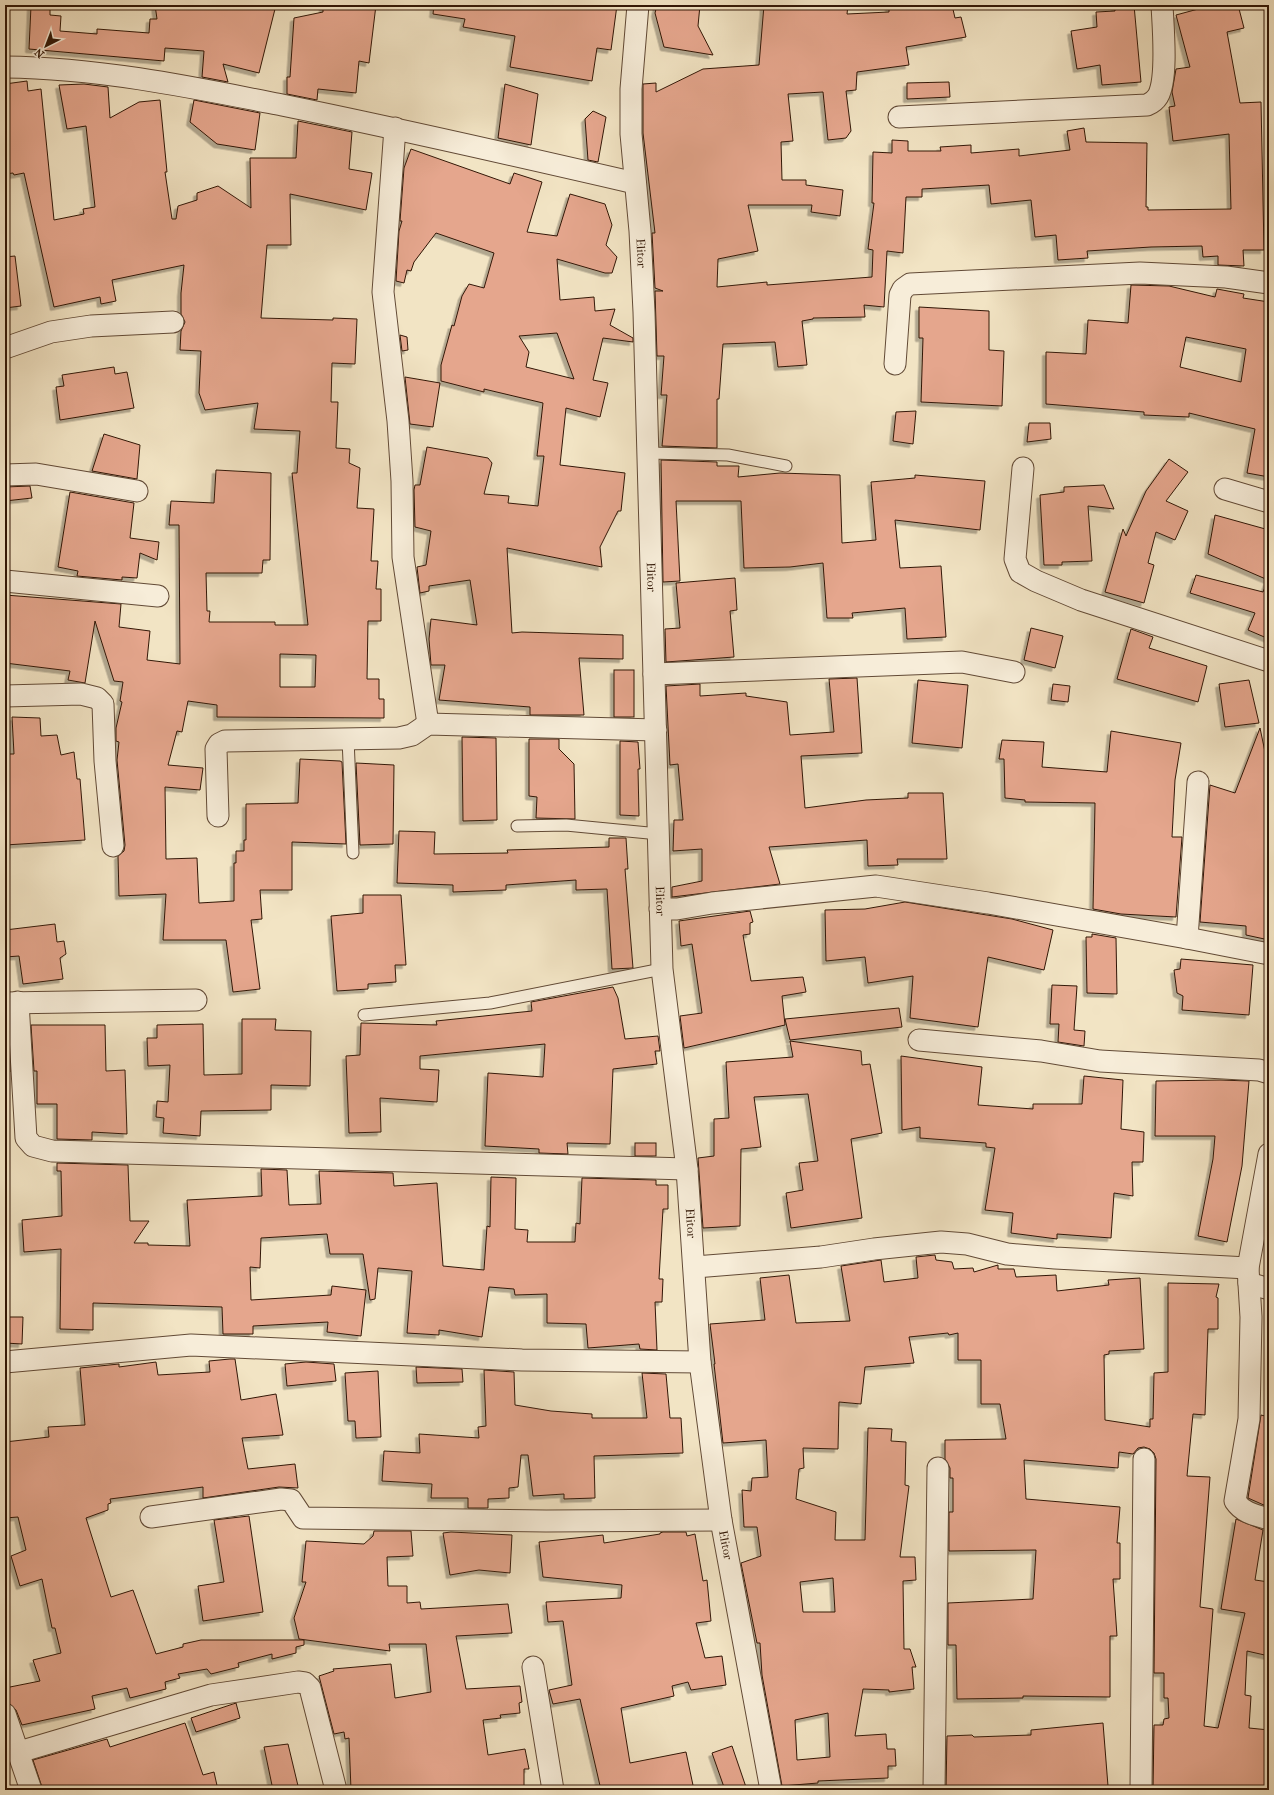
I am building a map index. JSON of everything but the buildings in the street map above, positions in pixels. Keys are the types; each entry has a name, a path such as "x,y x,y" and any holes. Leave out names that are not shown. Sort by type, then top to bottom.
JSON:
{"street":[{"name":"Elitor","path":"638,5 631,89 631,134 640,231 649,454 662,969 687,1169 695,1267 700,1362 721,1520 771,1790"},
{"path":"899,116 1147,105 1154,103 1159,95 1163,81 1162,5"},
{"path":"5,67 83,71 170,83 395,128 635,183"},
{"path":"395,128 383,292 398,421 402,481 403,557 428,724"},
{"path":"895,364 900,295 903,289 910,284 1140,273 1226,277 1269,283"},
{"path":"5,348 51,332 91,326 173,322"},
{"path":"1023,468 1015,559 1020,572 1036,581 1081,600 1269,661"},
{"path":"5,475 36,474 137,491"},
{"path":"1225,489 1269,502"},
{"path":"5,581 158,596"},
{"path":"654,674 962,662 1014,672"},
{"path":"5,696 81,694 97,698 103,704 105,761 113,846"},
{"path":"218,816 216,749 219,744 225,741 399,738 412,735 428,724 656,730"},
{"path":"1187,938 1198,782"},
{"path":"660,909 677,910 712,903 876,886 988,903 1269,954"},
{"path":"196,1000 11,1002 26,1138 33,1146 52,1151 687,1169"},
{"path":"920,1040 1041,1050 1083,1059 1260,1070 1269,1073"},
{"path":"1269,1154 1248,1275 1251,1325 1249,1419 1235,1501 1240,1508 1250,1514 1269,1519"},
{"path":"695,1267 821,1257 874,1248 941,1242 967,1244 1007,1254 1248,1275 1269,1289"},
{"path":"5,1362 191,1345 522,1360 700,1362"},
{"path":"1141,1790 1144,1459"},
{"path":"934,1790 938,1468"},
{"path":"151,1517 281,1499 291,1500 303,1518 546,1521 721,1520"},
{"path":"533,1667 553,1790"},
{"path":"19,1752 211,1695 298,1682 305,1683 310,1688 336,1790"},
{"path":"5,1714 31,1790"}],"lane":[{"path":"649,454 728,455 786,466"},
{"path":"348,739 353,853"},
{"path":"517,826 566,825 659,834"},
{"path":"364,1015 490,1003 662,969"}]}
